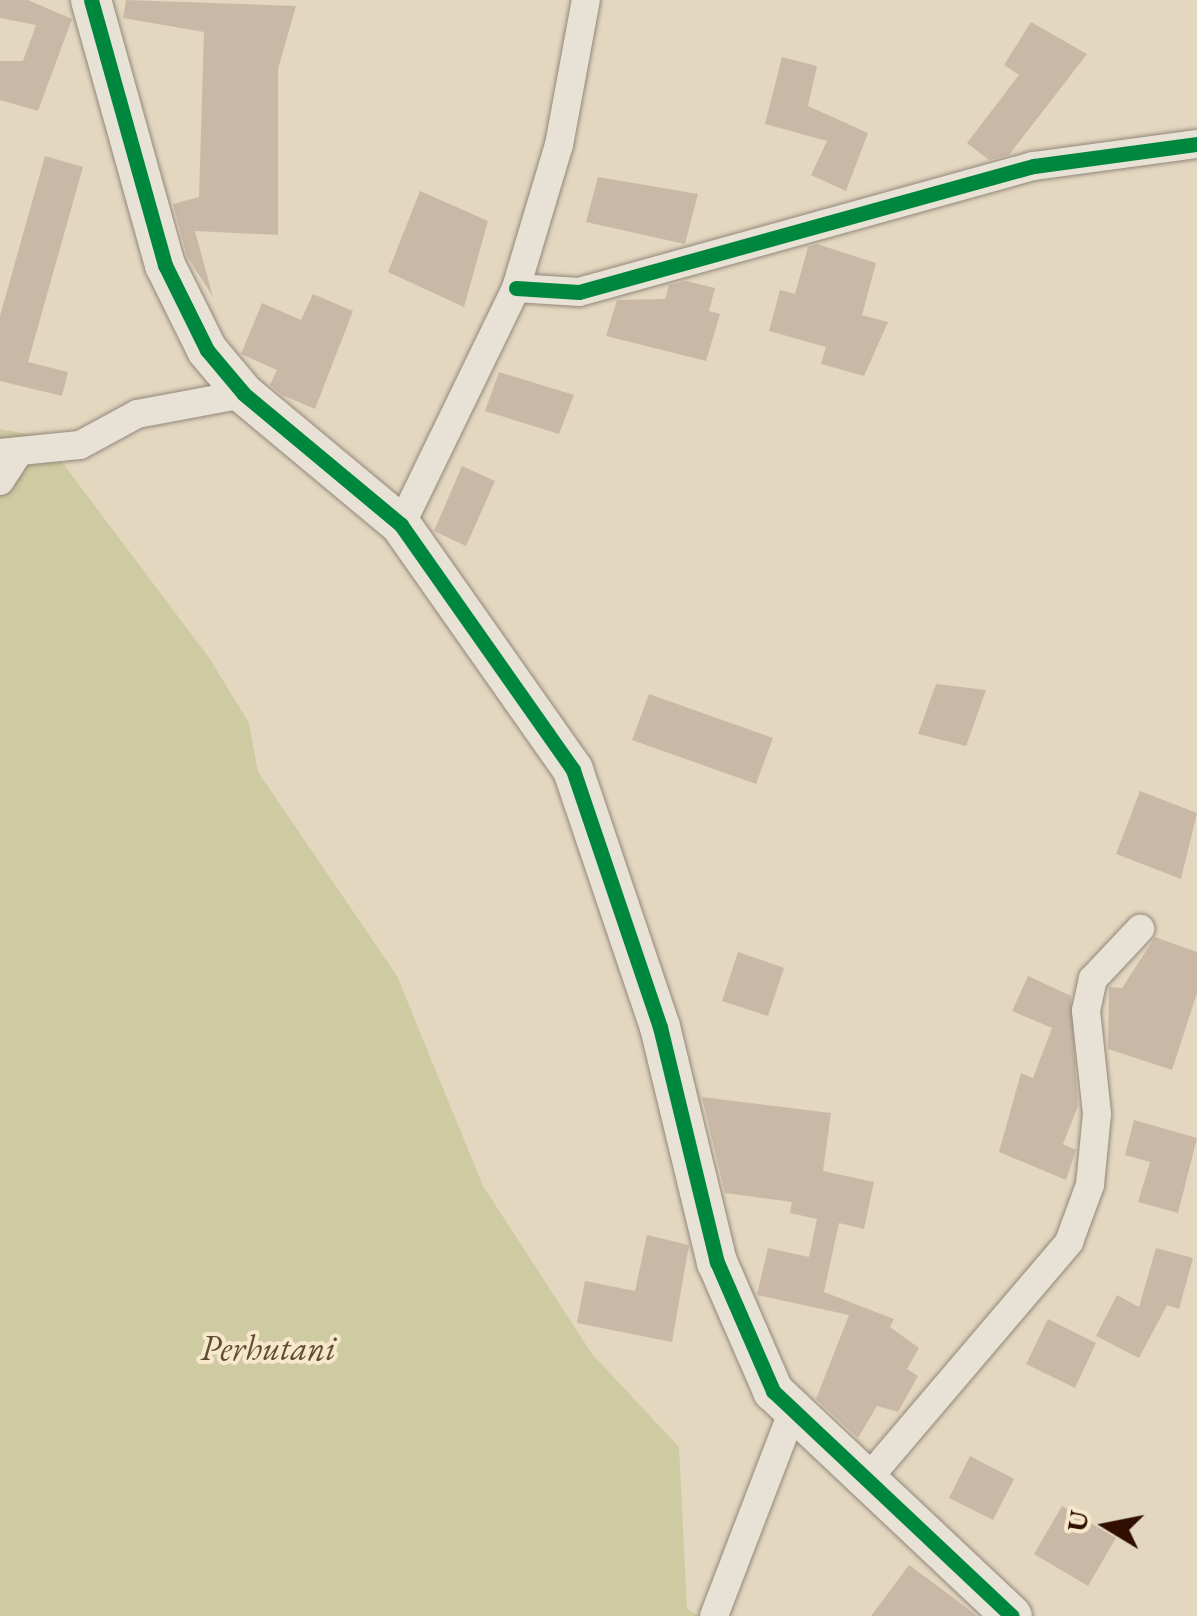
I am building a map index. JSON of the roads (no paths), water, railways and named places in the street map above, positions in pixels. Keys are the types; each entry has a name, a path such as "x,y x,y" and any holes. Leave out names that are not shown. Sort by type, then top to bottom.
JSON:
{"street":[{"path":"91,0 165,265 207,350 244,394 400,525 551,734 596,819 660,1027 717,1262 748,1348 790,1416 1012,1616"},
{"path":"400,525 516,288 559,145 586,0"},
{"path":"516,288 579,292 1034,166 1197,144"},
{"path":"0,481 10,452 80,445 191,398 244,394"},
{"path":"864,1482 1069,1242 1090,1185 1098,1114 1086,1011 1093,979 1140,929"},
{"path":"714,1616 790,1416"}],"park label":[{"name":"Perhutani","path":"268,1348"}]}
